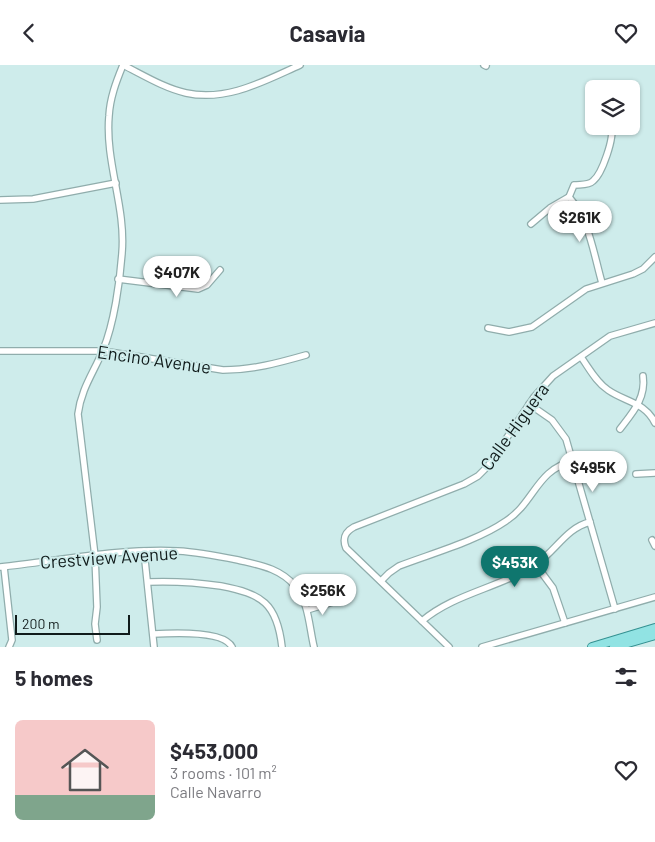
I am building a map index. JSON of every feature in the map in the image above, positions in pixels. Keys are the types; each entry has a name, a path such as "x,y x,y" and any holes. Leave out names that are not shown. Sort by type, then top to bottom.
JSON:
{"main road":[{"path":"592,647 655,628"},
{"path":"614,647 655,635"}],"street":[{"path":"97,640 95,624 97,607 95,556 78,413 85,385 103,351 111,326 122,255 123,237 108,119 112,92 123,65 166,86 186,93 203,95 228,94 241,91 300,65"},
{"path":"531,223 550,207 569,197 574,185 591,183 600,172 613,135"},
{"path":"0,199 33,199 116,183"},
{"path":"569,197 578,209 584,223 602,283"},
{"path":"488,328 509,331 532,327 586,289 634,274 643,269 655,257"},
{"path":"118,279 198,289 207,285 220,270"},
{"name":"Calle Higuera","path":"381,581 346,548 344,537 348,531 478,477 488,467 539,390 553,376 610,336 655,323"},
{"name":"Encino Avenue","path":"0,351 103,351 223,370 258,367 306,355"},
{"path":"581,357 607,390 638,404 649,412 655,423"},
{"path":"620,429 643,394 643,376"},
{"path":"529,404 547,416 560,429 567,443 615,609"},
{"path":"449,647 381,581 399,566 500,525 524,506 548,473 556,467 573,461"},
{"path":"636,474 655,473"},
{"path":"422,621 439,607 501,583 536,565 573,529 590,522"},
{"path":"144,551 154,647"},
{"name":"Crestview Avenue","path":"2,567 144,551 176,551 202,553 271,568 294,584 301,595 307,610 314,647"},
{"path":"536,565 552,587 565,623"},
{"path":"2,567 12,639 9,647"},
{"path":"148,582 191,581 253,594 262,600 274,615 279,627 282,647"},
{"path":"482,647 655,597"},
{"path":"307,610 333,602"},
{"path":"153,634 192,633 224,639 232,647"}]}
